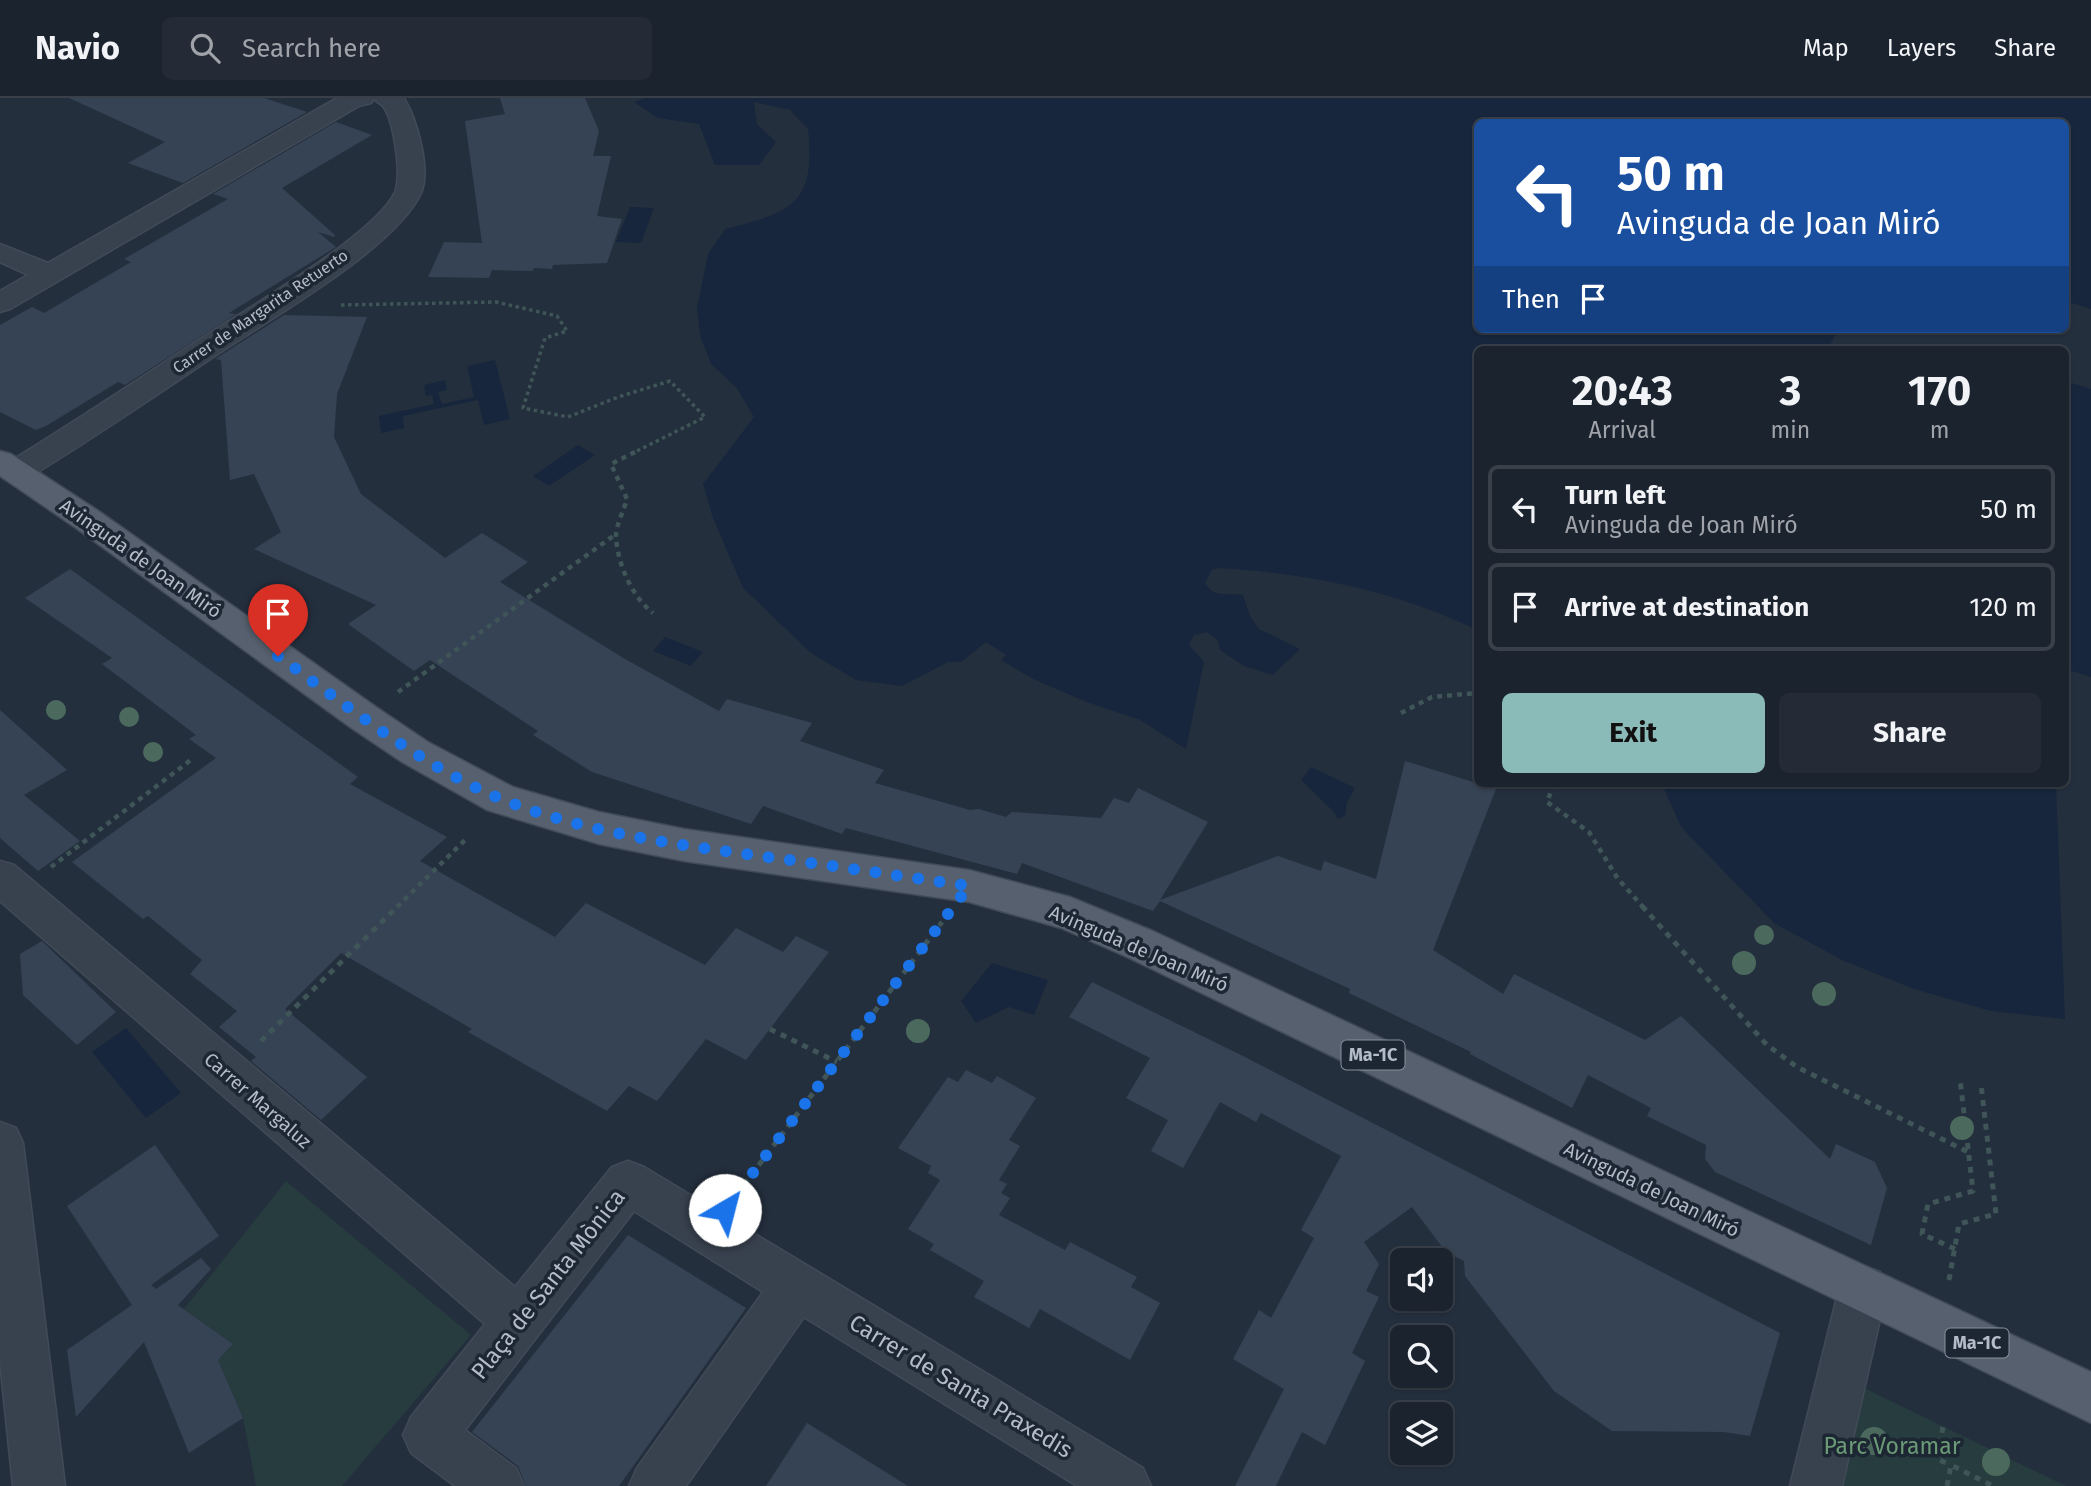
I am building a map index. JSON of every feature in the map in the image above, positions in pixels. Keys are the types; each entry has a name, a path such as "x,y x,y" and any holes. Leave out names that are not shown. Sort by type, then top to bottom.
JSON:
{"main road":[{"name":"Avinguda de Joan Miró","path":"8,467 88,520 363,717 415,752 501,799 598,828 684,845 969,886 1070,914 1140,944 2091,1398"}],"street":[{"path":"0,303 350,101 362,98"},
{"name":"Carrer de Margarita Retuerto","path":"8,467 59,446 271,306 370,235 394,212 407,193 412,175 401,115 393,100 386,98"},
{"path":"0,252 49,274"},
{"name":"Carrer Margaluz","path":"9,885 518,1321"},
{"path":"0,1143 38,1486"},
{"name":"Plaça de Santa Mònica","path":"498,1486 429,1435 628,1182 797,1286"},
{"path":"655,1486 797,1286"},
{"name":"Carrer de Santa Praxedis","path":"797,1286 1125,1486"},
{"path":"1816,1486 1863,1289"}],"path":[{"path":"271,306 496,302 557,316 567,331 545,338 523,408 568,417 618,397 670,381 705,417 611,464 627,499 616,534 623,566 640,603 653,613"},
{"path":"363,717 616,534"},
{"path":"1401,713 1432,697 1474,693"},
{"path":"9,885 192,759"},
{"path":"1553,787 1547,802 1589,832 1618,879 1768,1045 1797,1067 1968,1152"},
{"path":"228,1074 468,837"},
{"path":"709,1231 969,886"},
{"path":"769,1029 837,1062"},
{"path":"1960,1079 1973,1191 1928,1204 1922,1234 1955,1250 1959,1224 1996,1214 1981,1084"},
{"path":"1943,1427 1937,1459 1993,1486"},
{"path":"1947,1486 1951,1465"}],"green space":[{"path":"286,1181 471,1335 342,1486 256,1486 243,1418 218,1360 233,1344 184,1309"},
{"name":"Parc Voramar","path":"1864,1388 2066,1486 1841,1486"}],"water":[{"path":"645,98 2091,98 2091,309 2069,302 2069,119 1474,119 1474,333 1837,333 1829,346 1474,346 1474,629 1447,616 1351,586 1251,570 1212,570 1205,583 1212,591 1243,595 1250,616 1259,629 1300,649 1273,675 1244,666 1220,650 1218,641 1207,632 1194,635 1189,645 1204,662 1186,749 1140,720 1084,701 1031,678 1001,660 1006,655 986,642 961,662 948,662 902,686 856,680 811,653 743,588 713,518 703,484 754,417 736,387 711,364 700,335 697,308 708,254 725,229 783,210 795,201 803,189 808,174 808,129 790,110 754,102 757,124 776,142 759,165 715,165 699,124 658,118 634,102"},
{"path":"630,207 654,208 641,243 616,242"},
{"path":"495,360 510,419 484,425 478,400 403,416 404,428 381,433 379,416 434,404 432,395 426,396 424,385 445,380 447,390 438,392 442,404 474,397 467,366"},
{"path":"2069,382 2091,389 2091,677 2069,670"},
{"path":"578,445 595,455 549,486 533,476"},
{"path":"665,637 703,652 691,666 653,651"},
{"path":"1311,767 1355,788 1347,802 1345,816 1338,819 1301,780"},
{"path":"1663,787 2056,787 2065,1019 1991,1011 1914,989 1844,961 1774,923 1681,827"},
{"path":"992,963 1048,980 1034,1015 1009,1007 976,1023 961,1001"},
{"path":"126,1028 181,1093 146,1118 92,1052"}],"building":[{"path":"69,98 264,98 307,112 183,183 128,163 165,142"},
{"path":"500,98 585,98 599,131 593,156 611,156 597,216 622,219 607,263 553,265 552,269 534,268 533,271 492,270 489,278 428,277 444,242 482,243 465,121 505,114"},
{"path":"336,122 372,135 282,188 335,235 334,237 318,232 336,247 229,313 236,314 125,385 118,382 46,426 36,430 0,412 0,325 32,307 44,313 131,262 124,259 228,199 213,194"},
{"path":"284,315 367,317 337,394 334,437 361,494 445,558 482,533 528,562 500,582 625,659 719,711 727,699 812,723 800,741 884,770 875,783 970,810 979,809 1006,817 1012,812 1101,818 1114,798 1129,803 1138,788 1208,822 1160,900 1278,856 1321,871 1324,861 1376,879 1405,761 1474,782 1474,787 1496,789 1433,950 1503,994 1514,974 1645,1040 1681,1016 1830,1159 1836,1144 1875,1162 1887,1188 1871,1245 1715,1172 1705,1159 1706,1145 1647,1116 1651,1108 1588,1075 1572,1108 1470,1054 1471,1052 1349,993 1350,989 1160,901 1153,911 1022,863 1017,874 846,828 842,834 763,806 751,824 592,772 533,735 538,731 430,660 414,671 348,624 376,605 254,549 281,532 254,474 230,480 221,360 215,359"},
{"path":"70,569 358,777 350,784 447,837 420,861 555,937 586,903 705,965 736,928 783,952 796,936 829,952 746,1060 706,1039 657,1101 629,1086 607,1111 468,1032 472,1029 341,953 285,1009 367,1077 321,1120 251,1061 256,1057 219,1027 237,1011 190,974 202,960 148,916 143,919 72,862 216,758 189,739 196,735 102,664 112,658 25,598"},
{"path":"0,710 67,770 24,795 80,841 38,871 0,838"},
{"path":"42,941 116,1012 77,1045 23,995 20,954"},
{"path":"1092,982 1241,1055 1780,1333 1750,1436 1724,1432 1612,1431 1554,1391 1465,1276 1464,1261 1453,1256 1453,1248 1443,1248 1412,1207 1364,1242 1379,1264 1366,1291 1379,1297 1352,1353 1365,1361 1325,1445 1302,1432 1276,1486 1235,1486 1284,1389 1233,1359 1259,1310 1271,1318 1314,1238 1301,1230 1341,1156 1261,1113 1256,1122 1220,1102 1183,1168 1151,1151 1168,1120 1126,1098 1150,1058 1069,1017"},
{"path":"966,1070 992,1083 997,1076 1036,1098 1009,1140 1020,1146 999,1180 1007,1184 1001,1193 1010,1198 999,1215 1065,1250 1070,1242 1137,1277 1131,1287 1160,1303 1130,1360 1040,1309 1029,1328 974,1297 984,1281 930,1250 934,1244 908,1229 940,1180 928,1173 931,1166 898,1148 948,1077 958,1082"},
{"path":"155,1145 219,1236 151,1285 156,1289 201,1258 211,1269 178,1305 233,1344 218,1360 243,1418 189,1453 144,1342 76,1417 67,1350 132,1305 67,1206"},
{"path":"628,1235 746,1308 619,1486 526,1486 518,1466 472,1432"},
{"path":"807,1423 908,1486 766,1486"}],"route":[{"path":"278,656 415,752 501,799 537,811 598,828 684,845 969,886 725,1210"}]}
